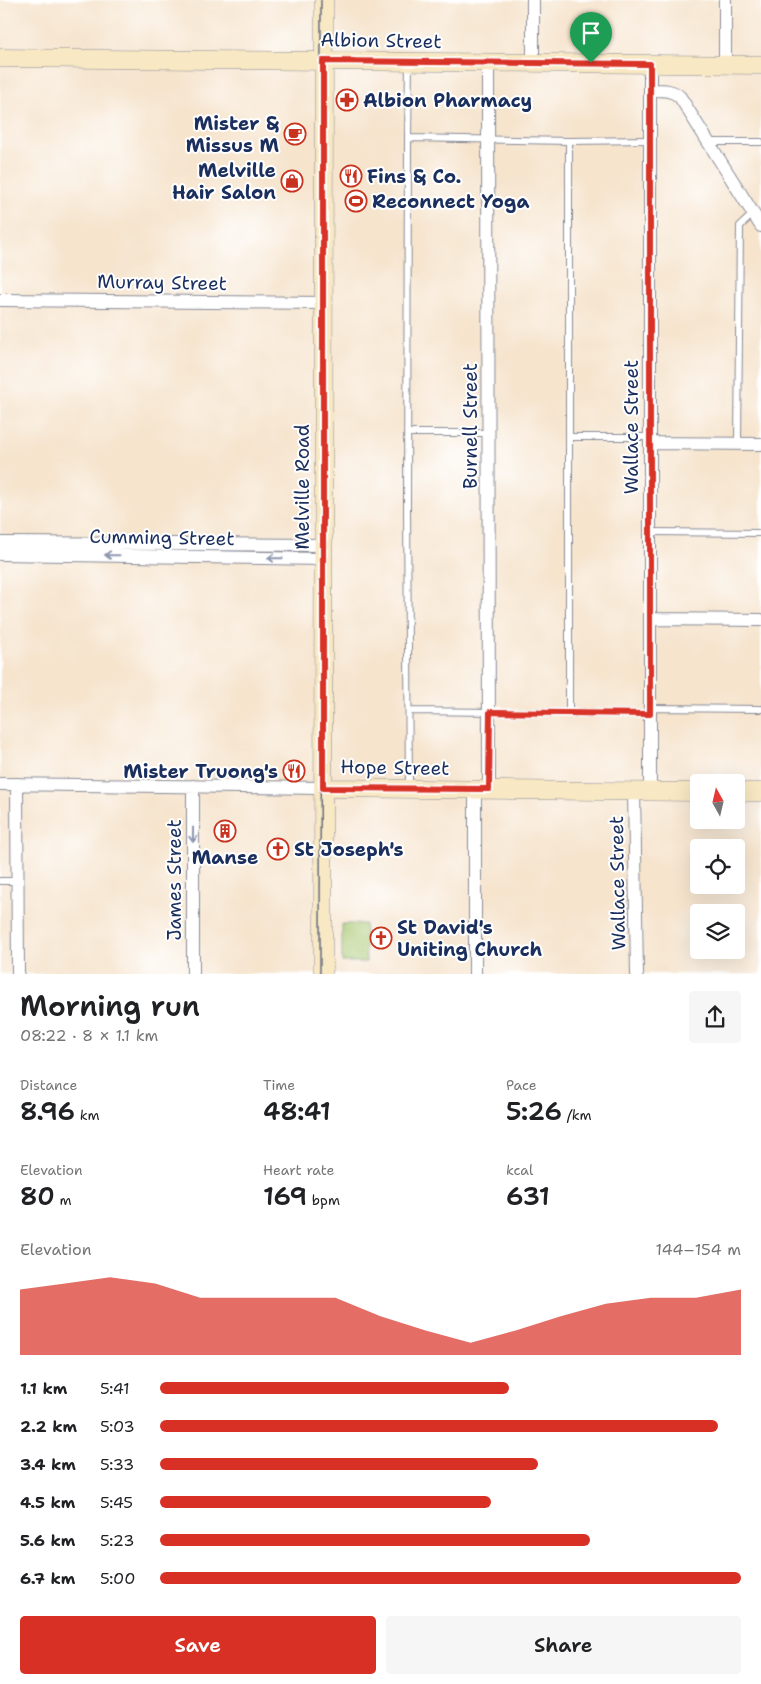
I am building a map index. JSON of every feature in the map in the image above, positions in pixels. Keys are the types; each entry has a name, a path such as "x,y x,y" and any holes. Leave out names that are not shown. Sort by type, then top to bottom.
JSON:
{"street":[{"name":"Melville Road","path":"323,974 324,0"},
{"path":"532,63 533,0"},
{"path":"725,0 725,65"},
{"name":"Albion Street","path":"0,58 761,65"},
{"name":"Burnell Street","path":"475,974 482,789 490,712 488,62"},
{"name":"Wallace Street","path":"637,974 642,791 650,711 650,64"},
{"path":"650,90 668,91 677,94 761,226"},
{"name":"Murray Street","path":"0,300 323,303"},
{"path":"650,440 761,444"},
{"name":"Cumming Street","path":"0,543 64,549 323,552"},
{"name":"Cumming Street","path":"0,554 64,549"},
{"path":"651,619 761,620"},
{"name":"Hope Street","path":"0,784 690,792"},
{"path":"17,784 18,974"},
{"name":"James Street","path":"193,786 193,974"},
{"path":"745,792 761,792"}],"lane":[{"path":"408,62 409,789"},
{"path":"408,138 569,141 650,140"},
{"path":"569,141 569,712"},
{"path":"709,142 761,142"},
{"path":"738,443 740,226 754,214"},
{"path":"408,432 489,433"},
{"path":"570,437 650,440"},
{"path":"650,532 761,533"},
{"path":"409,711 569,712 761,709"},
{"path":"0,881 18,881"}],"green space":[{"path":"342,924 365,924 366,962 342,962"}],"tram line":[{"path":"320,974 321,0"}],"place":[{"name":"Albion Pharmacy","path":"347,100"},
{"name":"Mister & Missus M","path":"295,134"},
{"name":"Fins & Co.","path":"351,176"},
{"name":"Melville Hair Salon","path":"292,181"},
{"name":"Reconnect Yoga","path":"356,201"},
{"name":"Mister Truong's","path":"294,771"},
{"name":"Manse","path":"225,831"},
{"name":"St Joseph's","path":"278,849"},
{"name":"St David's Uniting Church","path":"381,938"}],"route":[{"path":"323,61 591,63 650,64 650,714 490,712 489,789 323,788 323,61"}]}
